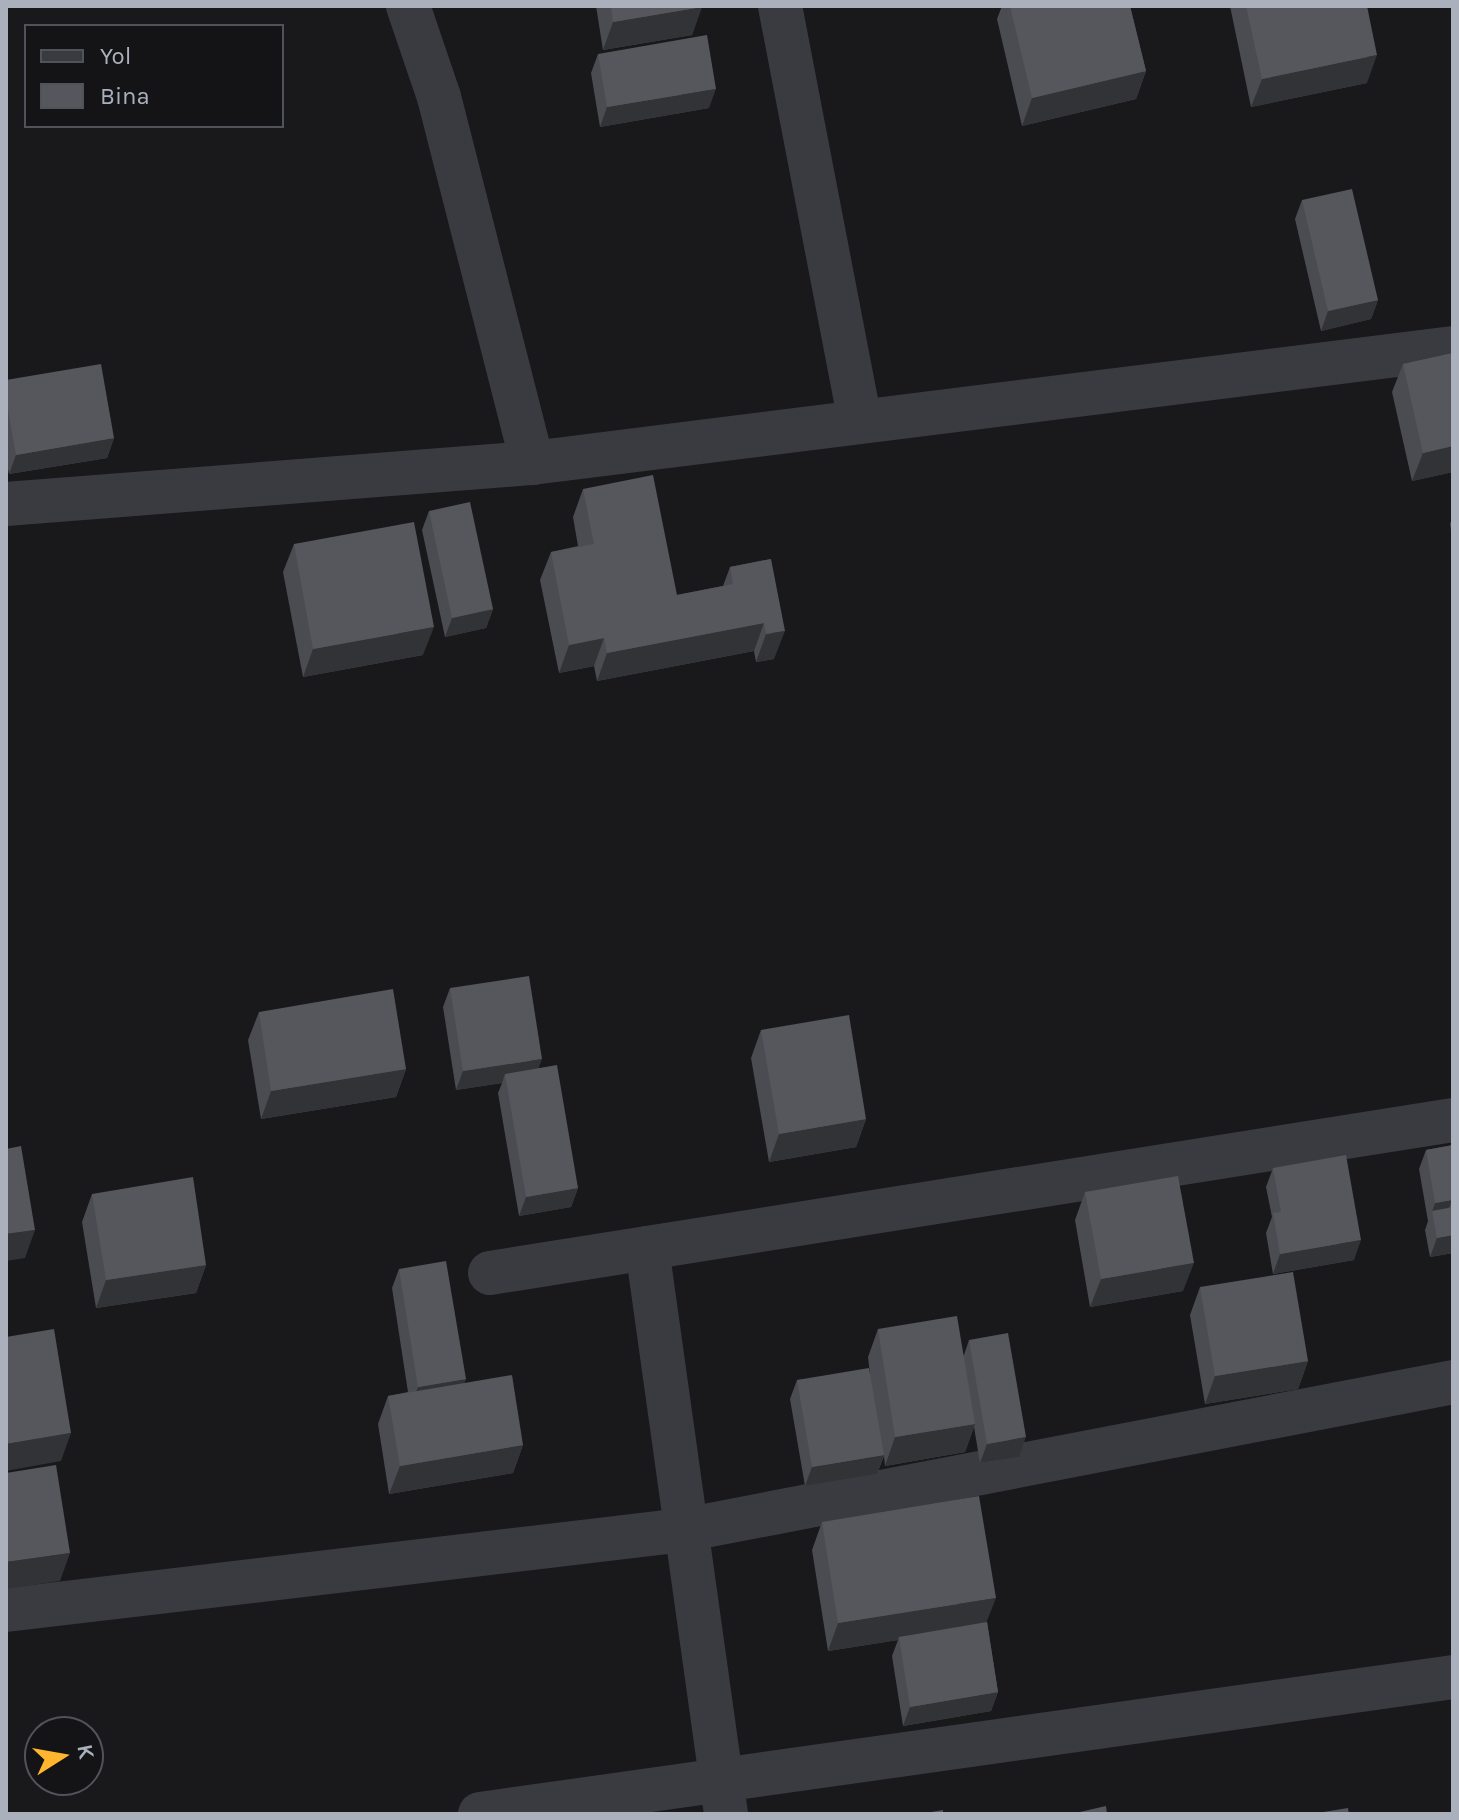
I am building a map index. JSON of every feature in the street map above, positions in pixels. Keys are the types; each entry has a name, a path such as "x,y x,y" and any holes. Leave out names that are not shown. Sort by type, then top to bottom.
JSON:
{"street":[{"path":"408,6 439,97 532,463"},
{"path":"780,6 860,421"},
{"path":"6,504 532,463 1453,348"},
{"path":"490,1273 1453,1120"},
{"path":"647,1248 684,1530 724,1796"},
{"path":"6,1610 684,1530 1453,1382"},
{"path":"480,1814 724,1796 1453,1677"}],"building":[{"path":"611,6 702,6 702,7 613,22"},
{"path":"1010,6 1130,6 1146,71 1032,98"},
{"path":"1246,6 1367,6 1377,55 1262,79"},
{"path":"707,35 716,89 607,107 598,54"},
{"path":"1352,189 1378,300 1328,311 1302,200"},
{"path":"1453,353 1453,446 1423,453 1403,364"},
{"path":"101,364 114,438 16,455 6,399 6,380"},
{"path":"653,475 677,595 733,584 730,567 771,559 785,631 766,634 764,623 607,653 604,638 569,645 551,552 594,544 583,489"},
{"path":"470,502 493,609 452,618 429,511"},
{"path":"414,522 434,627 313,649 294,544"},
{"path":"529,976 542,1059 463,1071 450,988"},
{"path":"393,989 406,1069 271,1091 259,1012"},
{"path":"849,1015 866,1119 779,1134 761,1030"},
{"path":"557,1065 578,1188 526,1197 505,1074"},
{"path":"1453,1145 1453,1207 1452,1200 1435,1203 1426,1150"},
{"path":"21,1146 35,1230 6,1234 6,1149"},
{"path":"1346,1155 1361,1240 1280,1254 1273,1213 1281,1212 1273,1168"},
{"path":"1178,1176 1194,1263 1101,1279 1085,1192"},
{"path":"193,1177 206,1265 106,1280 92,1194"},
{"path":"1453,1207 1453,1235 1437,1238 1432,1211"},
{"path":"446,1261 466,1379 418,1387 399,1269"},
{"path":"1293,1272 1308,1361 1215,1376 1200,1287"},
{"path":"957,1316 975,1424 895,1437 878,1329"},
{"path":"54,1329 71,1433 6,1444 6,1337"},
{"path":"1008,1333 1026,1437 987,1444 969,1340"},
{"path":"869,1368 884,1455 812,1467 797,1380"},
{"path":"512,1375 523,1445 400,1466 388,1396"},
{"path":"56,1465 70,1553 6,1562 6,1473"},
{"path":"979,1496 996,1598 838,1623 822,1522"},
{"path":"987,1622 998,1692 910,1707 899,1637"},
{"path":"1106,1806 1107,1814 1071,1814"},
{"path":"1348,1808 1349,1814 1311,1814"},
{"path":"943,1810 943,1814 920,1814"}]}
